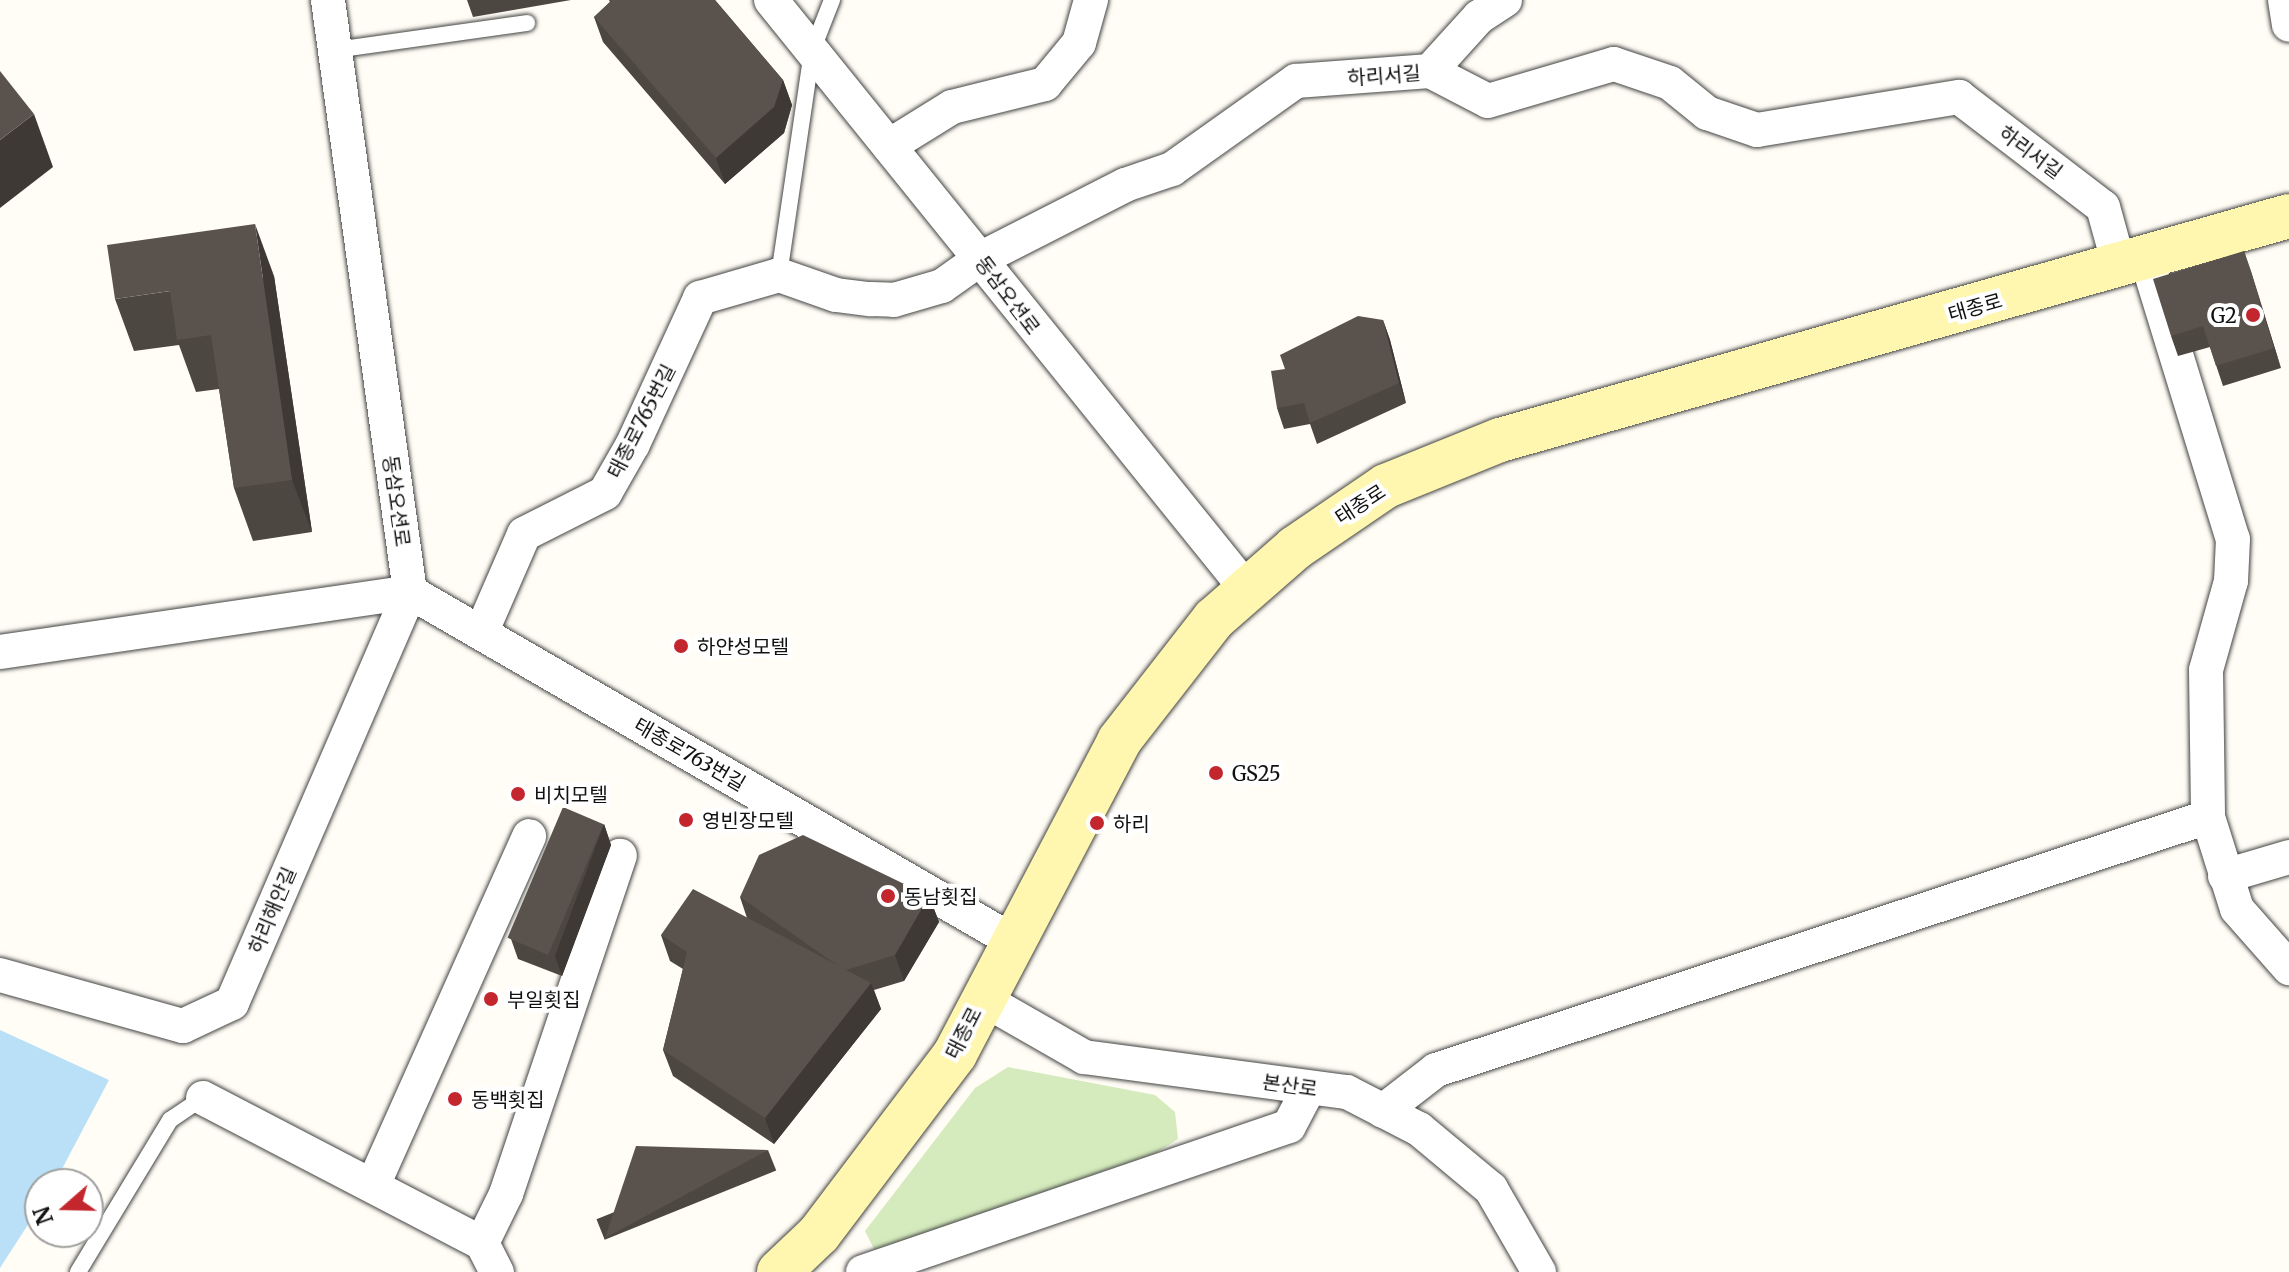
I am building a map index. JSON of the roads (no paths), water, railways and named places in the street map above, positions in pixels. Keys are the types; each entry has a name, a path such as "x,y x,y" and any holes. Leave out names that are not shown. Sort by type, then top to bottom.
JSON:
{"main road":[{"name":"태종로","path":"792,1267 955,1054 1011,940 1119,741 1187,649 1295,548 1386,486 1500,440 2289,216"}],"street":[{"name":"동삼오션로","path":"328,0 410,592"},
{"name":"동삼오션로","path":"771,0 1247,590"},
{"path":"889,146 952,107 1045,84 1079,43 1091,0"},
{"path":"1430,71 1479,17 1505,0"},
{"path":"2285,0 2289,25"},
{"name":"하리서길","path":"779,275 836,295 894,300 942,286 980,259 1125,185 1172,169 1296,81 1430,71 1488,101 1614,64 1670,83 1707,113 1757,130 1959,97 2103,207 2133,261 2233,539 2231,581 2206,670 2208,817 2237,909 2289,968"},
{"name":"태종로765번길","path":"481,633 524,534 605,493 633,444 700,298 779,275"},
{"path":"0,652 410,592"},
{"name":"태종로763번길","path":"410,592 1011,940"},
{"name":"하리해안길","path":"0,975 183,1026 232,1003 410,592"},
{"path":"1383,1111 1436,1070 2208,817"},
{"path":"374,1183 529,836"},
{"path":"203,1098 374,1183 490,1258 506,1194 620,856"},
{"path":"2225,876 2289,857"},
{"name":"본산로","path":"981,998 1084,1057 1347,1092 1419,1129 1491,1189 1539,1272"},
{"path":"863,1272 1289,1126 1309,1088"}],"lane":[{"path":"779,275 812,51 832,0"},
{"path":"335,50 527,23"},
{"path":"78,1272 170,1120 203,1098"}],"water":[{"path":"0,1030 109,1080 62,1168 24,1168 24,1231 0,1268"}],"place":[{"name":"G2","path":"2253,315"},
{"name":"하얀성모텔","path":"681,646"},
{"name":"GS25","path":"1216,773"},
{"name":"비치모텔","path":"518,794"},
{"name":"영빈장모텔","path":"686,820"},
{"name":"하리","path":"1097,823"},
{"name":"동남횟집","path":"888,896"},
{"name":"부일횟집","path":"491,999"},
{"name":"동백횟집","path":"455,1099"}]}
